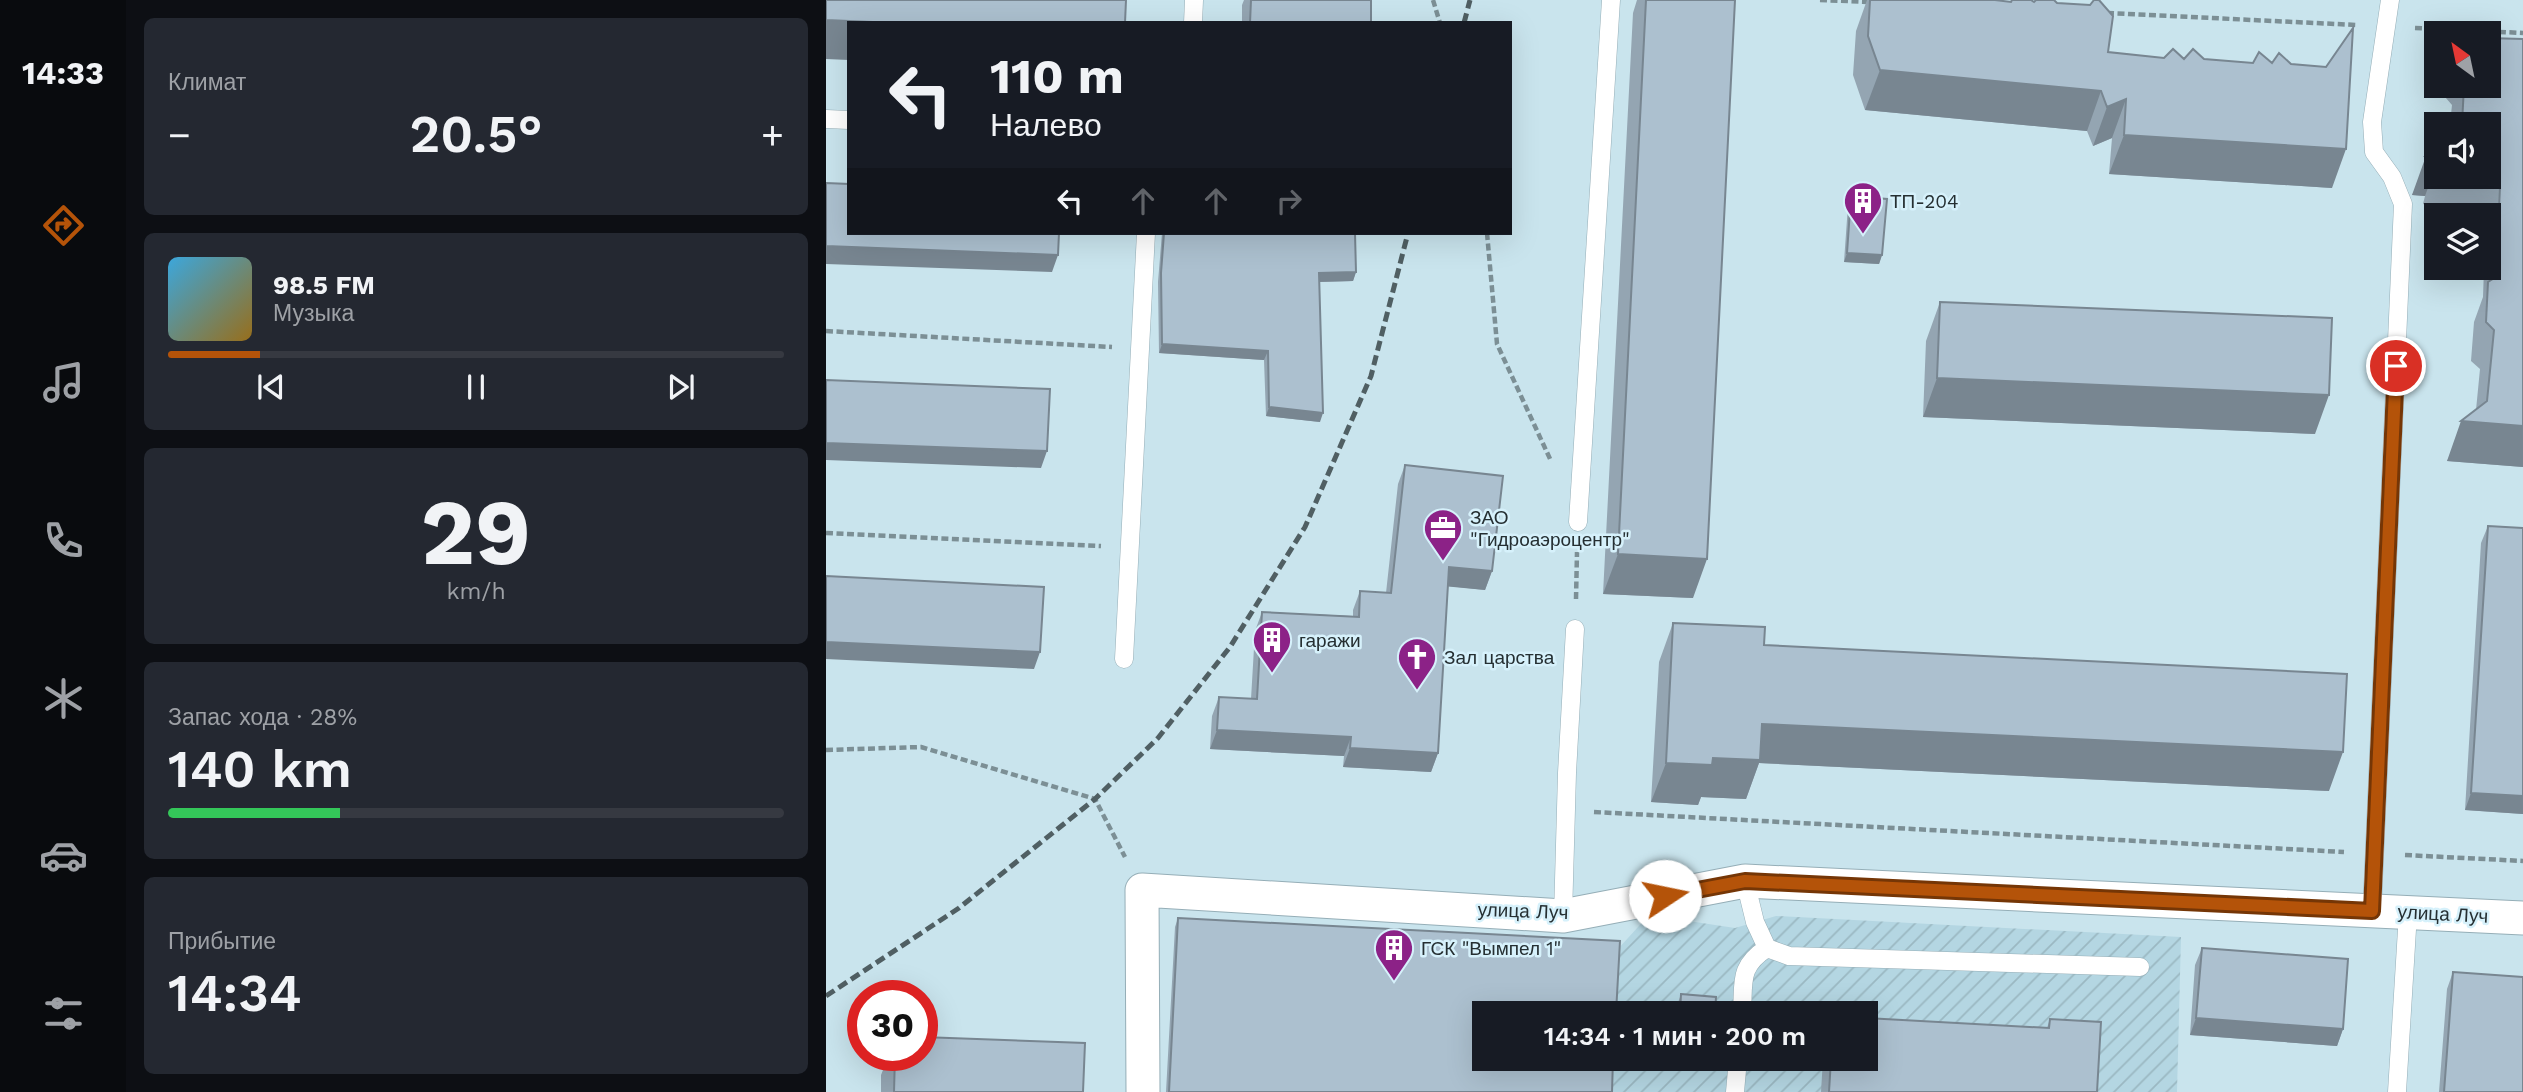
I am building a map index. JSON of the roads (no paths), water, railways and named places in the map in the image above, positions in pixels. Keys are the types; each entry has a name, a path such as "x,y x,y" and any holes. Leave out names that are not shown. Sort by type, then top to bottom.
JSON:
{"street":[{"name":"улица Луч","path":"1143,1092 1142,890 1563,916 1745,881 2523,918"}],"lane":[{"path":"1192,21 1194,0"},
{"path":"1578,522 1611,0"},
{"path":"2372,911 2403,204 2392,177 2374,152 2372,122 2390,0"},
{"path":"826,119 847,120"},
{"path":"1124,659 1146,235"},
{"path":"1563,916 1575,629"},
{"path":"1745,881 1755,922 1767,948 1789,956 2140,967"},
{"path":"2397,1092 2407,912"},
{"path":"1743,1001 1746,967 1755,956 1767,948"},
{"path":"1735,1092 1737,1071"}],"railway":[{"path":"1465,21 1470,0"},
{"path":"826,996 959,908 1095,799 1158,738 1230,647 1305,527 1371,376 1407,235"}],"place":[{"name":"ТП-204","path":"1863,235"},
{"name":"ЗАО \"Гидроаэроцентр\"","path":"1443,562"},
{"name":"гаражи","path":"1272,674"},
{"name":"Зал царства","path":"1417,691"},
{"name":"ГСК \"Вымпел 1\"","path":"1394,982"}]}
